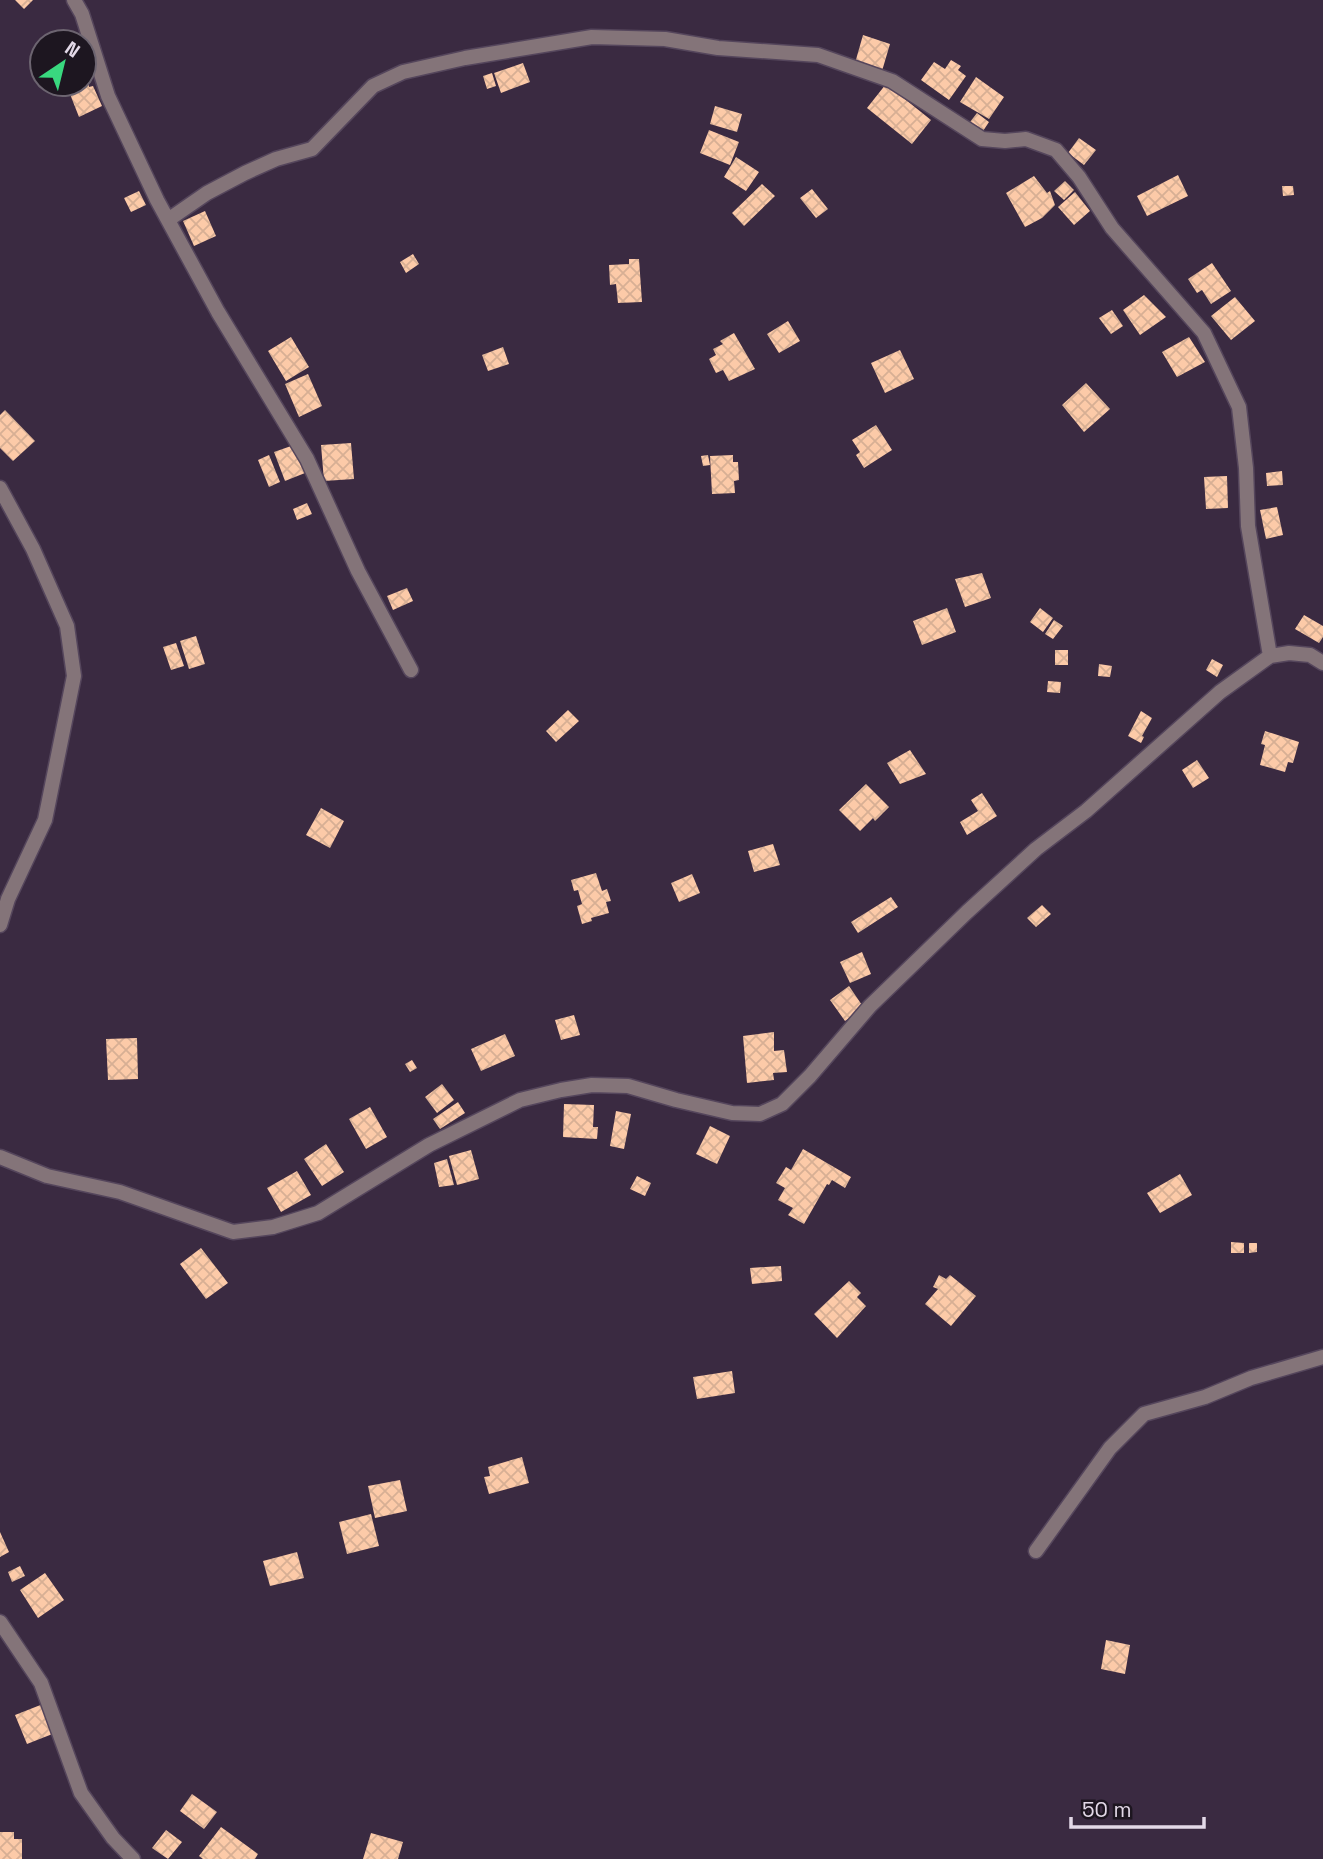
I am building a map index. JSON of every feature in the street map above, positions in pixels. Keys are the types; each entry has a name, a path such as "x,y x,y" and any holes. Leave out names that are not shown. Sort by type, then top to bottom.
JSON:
{"street":[{"path":"74,0 82,14 108,96 168,220 218,312 307,459 358,570 411,670"},
{"path":"168,220 207,193 245,173 276,159 312,149 373,86 403,72 465,58 592,37 665,38 719,47 817,55 892,81 982,139 1026,139 1056,150 1079,177 1112,228 1204,333 1239,407 1247,468 1248,526 1270,656"},
{"path":"0,488 33,549 67,626 74,676 45,820 8,899 0,925"},
{"path":"0,1157 47,1176 120,1192 233,1231 273,1227 318,1213 429,1145 520,1100 561,1090 592,1085 628,1086 732,1113 760,1114 782,1104 810,1076 870,1006 1036,849 1086,811 1220,692 1270,656 1289,653 1310,655 1323,663"},
{"path":"1036,1551 1110,1448 1144,1414 1205,1397 1251,1378 1323,1357"},
{"path":"0,1622 41,1683 81,1793 113,1838 133,1859"}],"building":[{"path":"15,0 33,0 24,9"},
{"path":"863,35 890,44 882,71 855,63"},
{"path":"951,60 961,66 958,70 966,76 949,100 921,80 934,62 945,69"},
{"path":"523,63 530,82 501,93 494,73"},
{"path":"492,73 496,86 487,89 483,76"},
{"path":"976,77 1004,97 989,119 960,102"},
{"path":"886,84 931,120 912,144 867,108"},
{"path":"98,97 102,106 79,117 72,98"},
{"path":"715,106 742,114 737,132 710,124"},
{"path":"977,113 989,122 983,131 970,122"},
{"path":"709,130 739,142 730,165 700,153"},
{"path":"1079,138 1096,150 1084,165 1068,153"},
{"path":"736,157 759,172 746,191 724,177"},
{"path":"1178,175 1188,196 1147,216 1137,196"},
{"path":"1034,176 1047,193 1050,191 1055,205 1042,218 1025,227 1006,193"},
{"path":"1065,181 1074,190 1064,200 1054,191"},
{"path":"762,184 775,196 744,226 732,213"},
{"path":"1282,186 1293,186 1294,195 1283,196"},
{"path":"812,189 828,209 816,218 800,198"},
{"path":"139,191 146,205 131,212 124,198"},
{"path":"1075,192 1090,211 1074,225 1058,207"},
{"path":"205,211 216,236 194,246 183,221"},
{"path":"413,254 419,264 406,273 400,262"},
{"path":"629,259 639,259 642,302 618,303 616,284 610,285 609,265 629,264"},
{"path":"1212,263 1231,291 1211,304 1202,290 1197,293 1188,279"},
{"path":"1144,295 1166,317 1140,335 1123,310"},
{"path":"1235,297 1255,321 1231,340 1211,316"},
{"path":"1112,310 1123,326 1111,334 1099,318"},
{"path":"788,321 800,341 779,353 767,334"},
{"path":"734,333 755,369 729,381 723,370 716,373 709,359 716,355 713,349 723,344 720,341"},
{"path":"291,337 309,367 286,381 268,351"},
{"path":"1189,337 1205,362 1177,377 1162,352"},
{"path":"503,347 509,364 488,371 482,355"},
{"path":"900,350 914,379 885,393 871,363"},
{"path":"308,374 322,406 299,417 285,384"},
{"path":"1086,383 1110,409 1084,432 1062,405"},
{"path":"5,410 35,441 13,461 0,448 0,415"},
{"path":"876,425 892,450 864,468 856,455 860,452 852,440"},
{"path":"351,443 354,479 324,481 321,445"},
{"path":"294,445 305,473 285,481 274,452"},
{"path":"269,455 280,482 269,487 258,460"},
{"path":"708,455 710,465 703,466 701,456"},
{"path":"733,455 733,462 738,462 739,480 734,481 735,493 712,494 710,456"},
{"path":"1282,471 1283,485 1267,486 1266,473"},
{"path":"1227,476 1228,508 1206,509 1204,477"},
{"path":"307,503 312,514 297,520 293,509"},
{"path":"1277,507 1283,535 1266,539 1260,510"},
{"path":"982,573 991,598 965,607 955,579"},
{"path":"407,588 413,601 393,610 387,596"},
{"path":"947,608 956,632 922,645 913,621"},
{"path":"1040,608 1053,618 1043,632 1030,622"},
{"path":"1304,615 1323,626 1323,637 1319,643 1295,629"},
{"path":"1054,620 1063,626 1053,639 1045,634"},
{"path":"196,636 205,664 189,669 180,641"},
{"path":"176,643 184,666 171,670 163,647"},
{"path":"1055,650 1068,650 1068,665 1055,665"},
{"path":"1212,659 1223,665 1217,677 1206,670"},
{"path":"1099,664 1112,666 1110,677 1098,676"},
{"path":"1048,681 1061,682 1060,693 1047,692"},
{"path":"568,710 579,721 556,742 546,731"},
{"path":"1141,711 1152,718 1141,743 1128,736"},
{"path":"1265,731 1299,742 1293,763 1288,762 1285,772 1260,765"},
{"path":"910,750 926,774 900,784 887,763"},
{"path":"1197,760 1209,778 1193,788 1182,770"},
{"path":"866,784 889,807 860,831 839,810"},
{"path":"982,793 997,816 967,835 960,822 978,811 971,800"},
{"path":"321,808 344,821 330,848 306,835"},
{"path":"773,844 780,865 754,872 748,851"},
{"path":"596,873 602,891 607,889 611,901 606,902 609,913 591,918 592,921 582,924 577,906 582,904 578,890 574,891 571,880"},
{"path":"692,874 700,893 679,902 671,883"},
{"path":"891,897 898,907 858,933 851,922"},
{"path":"1042,905 1051,914 1036,927 1027,918"},
{"path":"862,952 871,974 850,983 840,962"},
{"path":"849,986 864,1008 845,1021 830,1000"},
{"path":"574,1015 580,1035 561,1040 555,1020"},
{"path":"774,1032 774,1051 784,1050 787,1072 773,1073 774,1080 747,1083 743,1036"},
{"path":"505,1034 515,1056 481,1071 471,1049"},
{"path":"137,1038 138,1079 108,1080 106,1039"},
{"path":"412,1060 417,1068 410,1072 405,1064"},
{"path":"442,1084 454,1100 437,1113 425,1097"},
{"path":"458,1102 465,1113 440,1129 433,1119"},
{"path":"564,1104 594,1105 593,1127 598,1127 597,1139 563,1137"},
{"path":"370,1107 387,1137 366,1149 349,1119"},
{"path":"616,1111 631,1114 624,1149 610,1146"},
{"path":"710,1126 730,1136 717,1164 696,1154"},
{"path":"326,1144 344,1172 322,1186 304,1159"},
{"path":"803,1149 851,1177 845,1188 832,1180 827,1184 804,1224 788,1215 793,1208 778,1200 785,1188 776,1183 786,1167 791,1170"},
{"path":"471,1150 479,1179 457,1185 449,1156"},
{"path":"447,1159 454,1185 439,1187 434,1163"},
{"path":"297,1171 311,1195 281,1212 267,1188"},
{"path":"1180,1174 1192,1195 1160,1213 1147,1193"},
{"path":"637,1176 651,1183 645,1196 630,1189"},
{"path":"1231,1242 1244,1243 1244,1253 1231,1253"},
{"path":"1249,1243 1257,1243 1257,1252 1249,1253"},
{"path":"201,1248 228,1283 206,1299 180,1264"},
{"path":"781,1266 782,1281 752,1284 750,1268"},
{"path":"939,1275 946,1279 950,1275 976,1296 951,1326 925,1304 938,1289 933,1287"},
{"path":"849,1281 861,1293 857,1297 866,1306 837,1338 814,1314"},
{"path":"732,1371 735,1393 697,1399 693,1377"},
{"path":"522,1457 529,1483 489,1494 484,1477 490,1476 488,1467"},
{"path":"400,1480 407,1511 375,1518 368,1486"},
{"path":"371,1514 379,1546 347,1554 339,1522"},
{"path":"0,1532 9,1552 0,1557"},
{"path":"297,1552 304,1578 270,1586 263,1561"},
{"path":"20,1566 25,1576 12,1582 8,1572"},
{"path":"45,1573 64,1600 38,1618 20,1590"},
{"path":"1106,1640 1130,1645 1125,1674 1101,1669"},
{"path":"43,1704 55,1733 27,1744 15,1715"},
{"path":"192,1794 217,1812 204,1829 180,1811"},
{"path":"221,1827 258,1854 255,1859 203,1859 199,1856"},
{"path":"166,1830 182,1842 168,1859 152,1848"},
{"path":"0,1832 14,1832 14,1839 22,1839 22,1859 0,1859"},
{"path":"371,1833 403,1842 398,1859 363,1859"}]}
